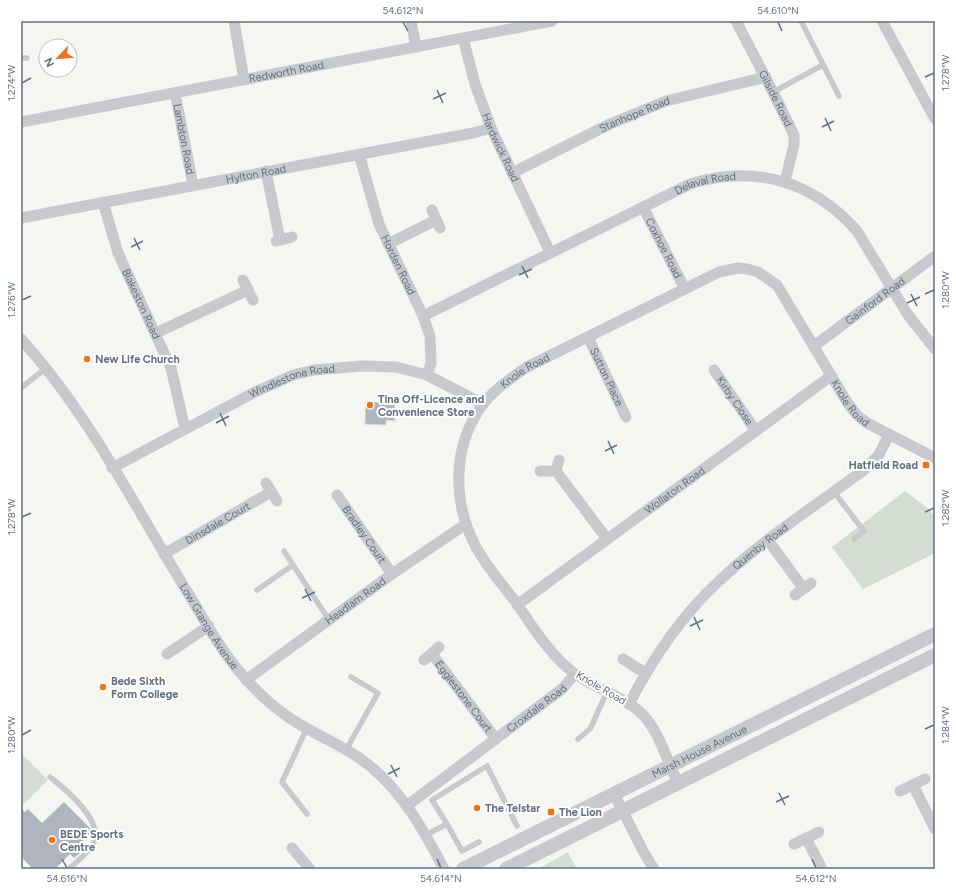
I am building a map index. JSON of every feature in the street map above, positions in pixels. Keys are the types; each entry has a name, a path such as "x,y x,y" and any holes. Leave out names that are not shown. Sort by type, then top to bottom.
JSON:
{"street":[{"path":"234,21 244,80"},
{"path":"411,21 416,47"},
{"name":"Redworth Road","path":"21,122 552,21"},
{"name":"Gilside Road","path":"736,21 774,92 794,135 794,146 785,181"},
{"path":"882,21 935,119"},
{"name":"Hardwick Road","path":"463,38 476,84 491,128 550,252"},
{"name":"Stanhope Road","path":"512,173 610,124 666,101 766,78"},
{"name":"Lambton Road","path":"175,93 193,186"},
{"name":"Hylton Road","path":"21,218 473,133 491,128"},
{"name":"Horden Road","path":"359,154 372,205 388,244 423,316 430,336 431,363 427,375"},
{"path":"266,171 278,240 292,237"},
{"name":"Delaval Road","path":"423,316 690,184 721,176 756,176 785,181 823,200 847,219 857,231 908,315 935,349"},
{"name":"Blakeston Road","path":"103,202 118,253 156,333 175,380 185,429"},
{"name":"Coxhoe Road","path":"643,207 685,289"},
{"path":"388,244 436,219"},
{"name":"Gainford Road","path":"814,346 935,256"},
{"name":"Knole Road","path":"678,783 650,724 639,711 575,674 556,657 477,548 466,524 461,507 459,491 460,460 468,432 483,404 508,380 527,367 685,289 728,269 739,268 758,272 777,284 831,376 857,415 867,423 935,458"},
{"path":"156,333 250,295 243,280"},
{"name":"Sutton Place","path":"588,337 626,417"},
{"name":"Low Grange Avenue","path":"21,339 71,400 230,660 246,680 261,695 288,717 369,765 390,784 408,805 444,869"},
{"name":"Windlestone Road","path":"112,468 274,382 314,370 377,366 396,367 427,375 483,404"},
{"name":"Kirby Close","path":"713,368 756,431"},
{"name":"Wollaton Road","path":"517,605 831,376"},
{"name":"Quenby Road","path":"629,704 645,673 674,632 700,600 734,568 768,540 870,465 878,456 889,435"},
{"path":"540,471 557,466 607,539"},
{"name":"Dinsdale Court","path":"164,554 269,487 277,501"},
{"name":"Bradley Court","path":"335,493 392,574"},
{"name":"Headlam Road","path":"246,680 392,574 466,524"},
{"path":"768,540 803,589"},
{"path":"166,654 209,626"},
{"name":"Marsh House Avenue","path":"463,869 935,634"},
{"name":"Egglestone Court","path":"432,654 496,739"},
{"name":"Marsh House Avenue","path":"506,869 935,655"},
{"path":"623,659 645,673"},
{"name":"Croxdale Road","path":"408,805 562,689 575,674"},
{"path":"900,791 925,779"},
{"path":"913,785 935,828"},
{"path":"614,794 643,851 654,869"},
{"path":"794,844 819,832"},
{"path":"806,838 822,869"},
{"path":"292,848 310,869"}],"lane":[{"path":"801,21 839,96"},
{"path":"774,92 823,65"},
{"path":"21,388 46,368"},
{"path":"834,492 864,531 854,539"},
{"path":"284,551 329,620"},
{"path":"257,590 293,565"},
{"path":"346,750 378,693 351,677"},
{"path":"578,739 590,728 607,692"},
{"path":"307,814 282,782 308,728"},
{"path":"479,842 462,851 432,800 487,766 517,826"},
{"path":"50,777 80,803 88,816 95,834 95,840 91,848 69,869"},
{"path":"426,835 447,824"}],"shaded area":[{"path":"905,491 929,509 935,518 935,553 863,589 832,547"},
{"path":"21,753 48,780 21,807"},
{"path":"568,852 577,869 538,869"}],"building":[{"path":"366,402 395,403 395,421 386,420 386,425 365,424"},
{"name":"BEDE Sports Centre","path":"64,802 90,828 91,833 76,849 80,853 74,858 70,854 55,869 33,869 21,857 21,808 25,812 28,809 42,823"}],"place":[{"name":"New Life Church","path":"87,359"},
{"name":"Tina Off-Licence and Convenience Store","path":"370,405"},
{"name":"Hatfield Road","path":"926,465"},
{"name":"Bede Sixth Form College","path":"103,687"},
{"name":"The Telstar","path":"477,808"},
{"name":"The Lion","path":"551,812"},
{"name":"BEDE Sports Centre","path":"52,840"}]}
